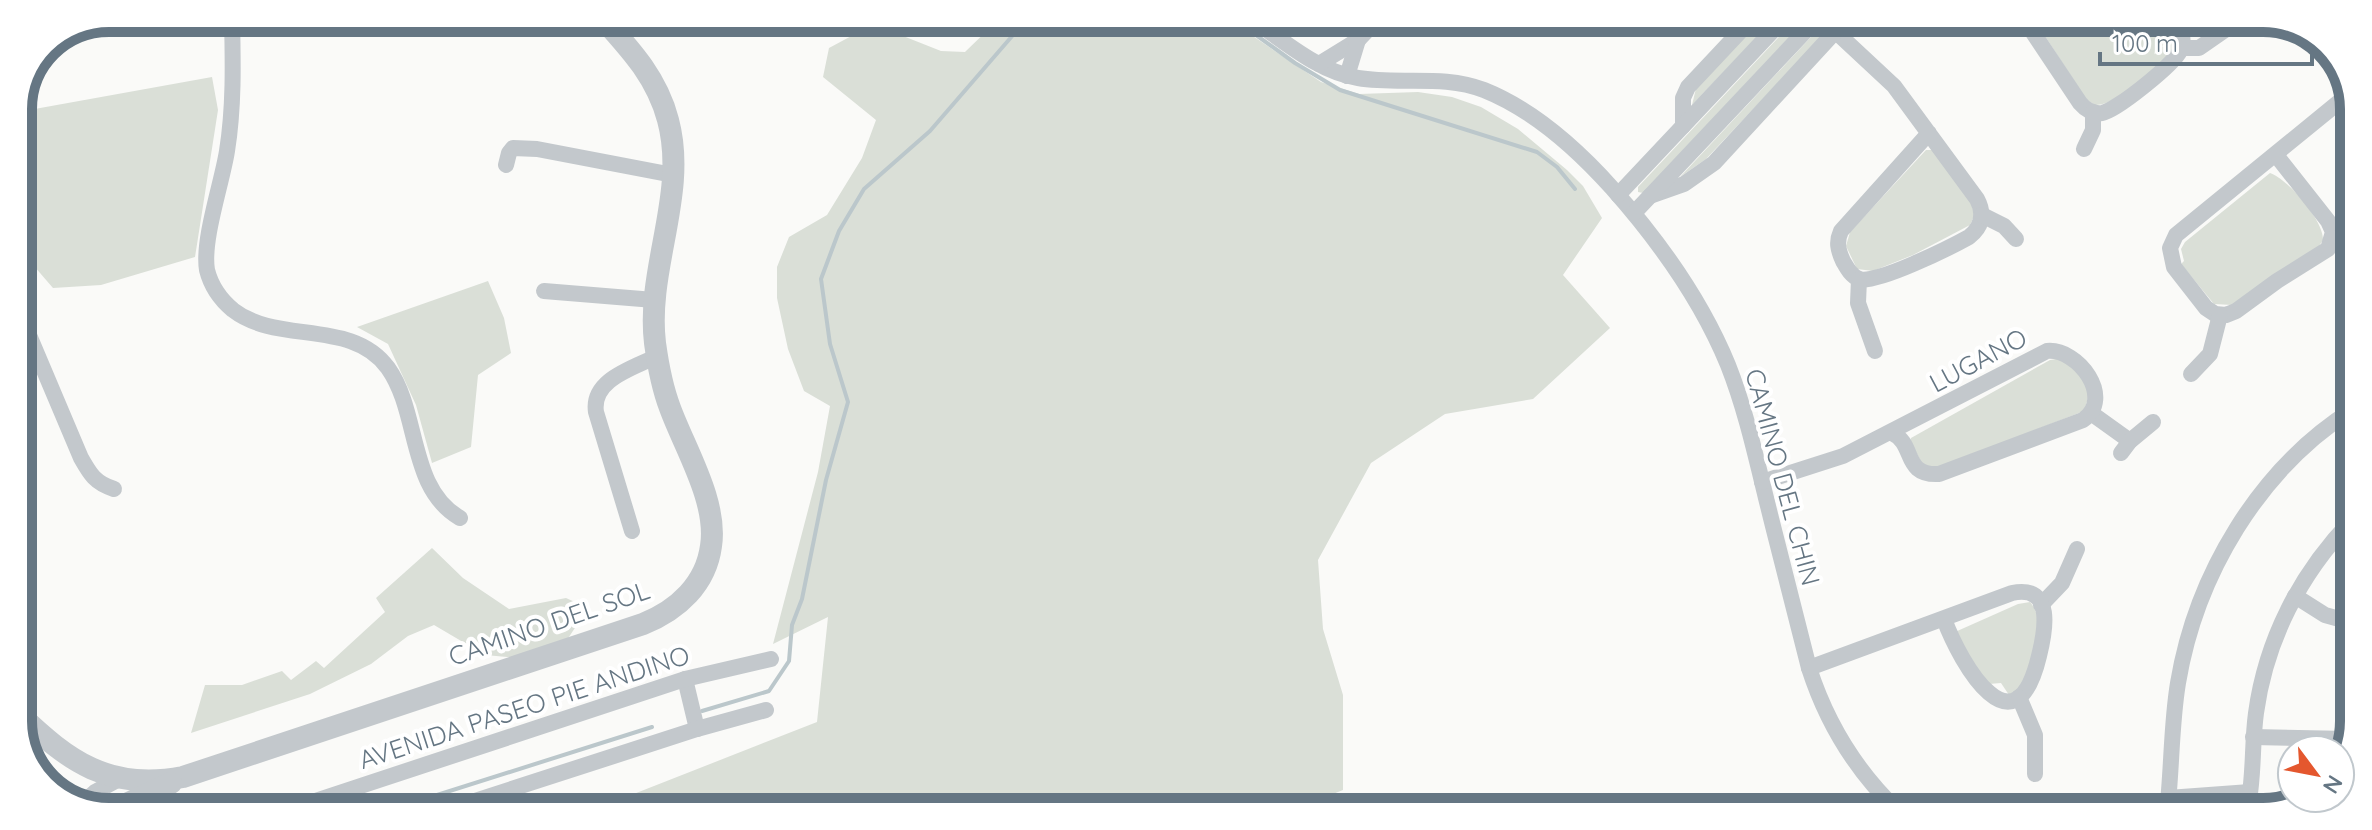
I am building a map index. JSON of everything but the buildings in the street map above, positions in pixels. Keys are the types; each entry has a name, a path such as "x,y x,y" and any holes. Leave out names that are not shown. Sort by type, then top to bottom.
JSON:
{"street":[{"path":"232,32 232,112 207,250 210,281 230,307 249,320 351,341 380,358 399,389 423,468 435,495 460,518"},
{"name":"CAMINO DEL SOL","path":"143,798 183,777 643,624 681,602 695,587 708,562 712,517 668,401 657,356 654,300 673,175 668,120 655,85 636,54 615,32"},
{"name":"CAMINO DEL CHIN","path":"1271,32 1319,64 1347,76 1445,81 1484,90 1520,109 1562,139 1634,213 1678,273 1715,337 1738,393 1820,704 1835,732 1872,785 1885,798"},
{"path":"1319,64 1366,32"},
{"path":"1683,126 1683,98 1688,87 1740,32"},
{"path":"1618,195 1772,32"},
{"path":"1634,213 1805,32"},
{"path":"1650,196 1684,184 1714,163 1834,32"},
{"path":"1845,32 1929,133 1977,199 1982,215 1975,232 1963,240 1880,278 1859,279 1850,273 1840,256 1838,243 1841,231 1929,133"},
{"path":"2032,32 2080,103 2093,112 2105,112 2116,107 2174,60 2182,48 2181,32"},
{"path":"2038,32 2038,41"},
{"path":"2182,48 2199,48 2222,32"},
{"path":"1347,76 1358,40"},
{"path":"2333,238 2323,253 2236,311 2220,315 2210,312 2201,303 2174,267 2170,255 2172,241 2182,230 2340,102"},
{"path":"2084,149 2093,130 2093,112"},
{"path":"506,165 513,148 537,149 673,175"},
{"path":"2276,155 2328,221 2333,238"},
{"path":"1982,215 2004,226 2016,239"},
{"path":"2333,238 2340,240"},
{"path":"1859,279 1857,297 1875,351"},
{"path":"544,291 654,300"},
{"path":"2191,374 2210,354 2220,315"},
{"path":"32,341 91,477 100,485 114,489"},
{"name":"LUGANO","path":"1762,482 1834,460 1892,433 2041,353 2053,350 2075,360 2093,386 2096,398 2091,413"},
{"path":"632,531 596,412 595,399 610,380 657,356"},
{"path":"1892,433 1900,437 1915,467 1927,474 1939,474 2070,426 2091,413 2125,447 2153,422"},
{"path":"2169,798 2178,684 2189,635 2208,583 2236,530 2272,481 2314,438 2340,419"},
{"path":"2249,798 2253,737 2266,665 2295,596 2321,555 2340,533"},
{"path":"2041,605 2062,583 2077,549"},
{"path":"1809,668 2017,592 2032,595 2041,605 2047,622 2031,685 2019,697 2000,699 1981,687 1965,665 1944,619"},
{"path":"2295,596 2325,615 2340,619"},
{"name":"AVENIDA PASEO PIE ANDINO","path":"324,798 685,679 771,659"},
{"path":"685,679 697,729"},
{"path":"2019,697 2035,735 2035,774"},
{"path":"484,798 697,729 766,710"},
{"name":"CAMINO DEL SOL","path":"32,727 72,760 104,774 152,781 183,777"},
{"path":"2253,737 2276,737"},
{"path":"91,796 121,778"},
{"path":"2212,798 2250,792"}],"shaded area":[{"path":"986,32 1247,32 1321,82 1359,94 1418,92 1452,97 1481,107 1518,129 1567,170 1583,186 1602,218 1563,275 1610,328 1533,399 1445,414 1371,463 1318,560 1323,629 1343,695 1343,790 1323,798 623,798 817,722 828,617 773,644 818,472 830,406 804,391 788,349 777,298 777,267 789,237 827,215 862,158 876,120 823,77 829,48 857,33 898,34 941,51 965,52"},
{"path":"1746,32 1761,32 1692,105 1697,84"},
{"path":"1784,32 1795,32 1643,193 1638,192 1638,187"},
{"path":"1816,32 1826,32 1706,159 1680,177"},
{"path":"2042,32 2174,32 2177,45 2127,91 2115,99 2095,105 2086,99"},
{"path":"212,77 218,110 195,257 101,285 53,288 32,265 32,109"},
{"path":"1926,150 1935,150 1969,198 1975,214 1970,225 1913,255 1873,271 1857,269 1846,246 1850,232"},
{"path":"2270,173 2286,183 2304,202 2318,222 2323,240 2317,249 2232,305 2214,304 2181,264 2184,261 2181,249 2185,242"},
{"path":"488,281 504,318 511,353 478,375 471,447 432,463 416,405 388,344 357,327"},
{"path":"2050,360 2070,360 2090,392 2084,411 1937,468 1924,467 1911,438"},
{"path":"432,548 463,578 509,609 566,598 588,608 565,643 520,658 485,655 434,625 408,636 371,664 310,694 191,733 205,685 242,685 282,671 291,680 316,661 324,668 385,612 376,598"},
{"path":"2030,602 2038,621 2036,643 2023,686 2009,695 2001,683 1989,684 1972,665 1955,632 2018,604"}],"waterway":[{"path":"702,711 769,691 789,661 792,625 802,599 826,480 848,402 830,344 821,279 839,231 864,189 930,131 1016,32"},
{"path":"1252,32 1340,90 1537,152 1557,167 1575,189"},
{"path":"428,798 652,727"}]}
